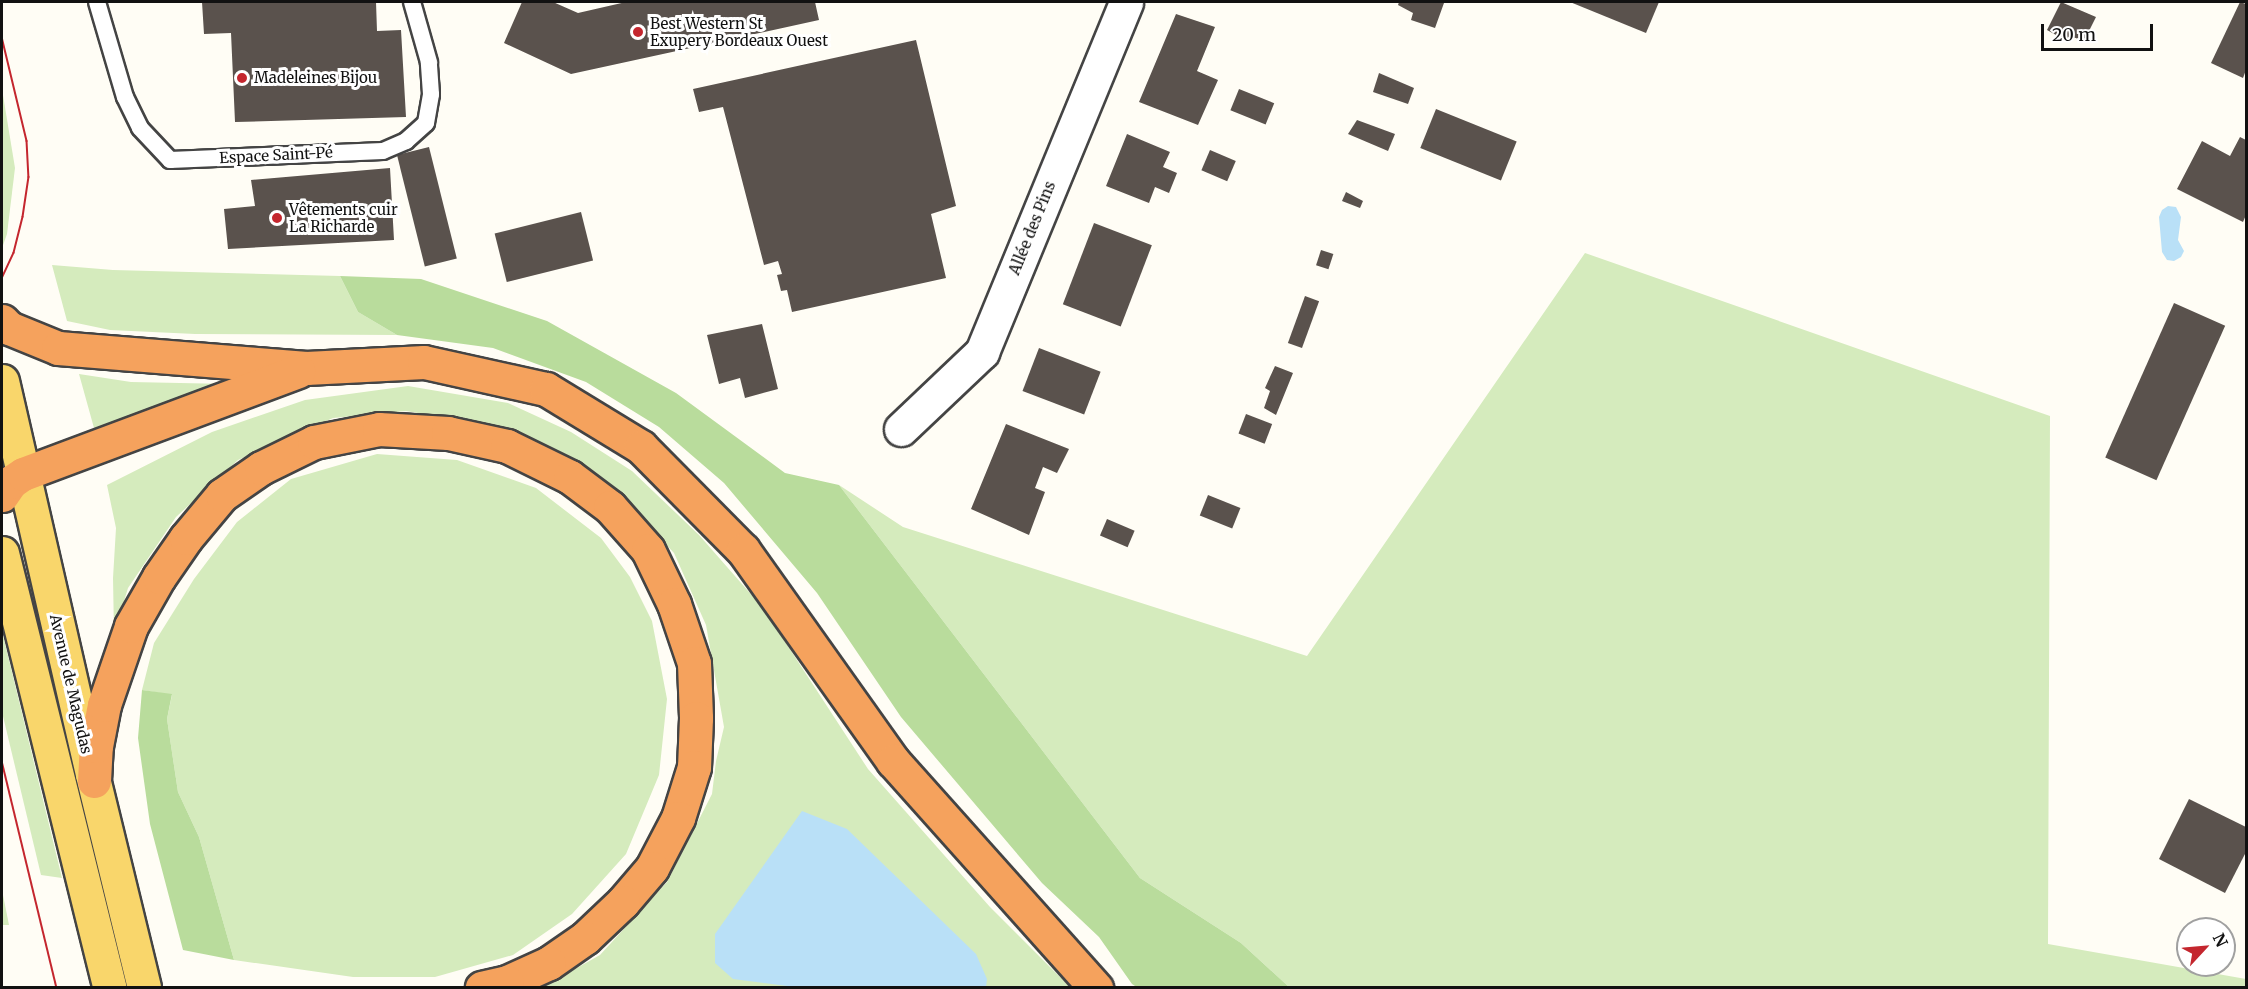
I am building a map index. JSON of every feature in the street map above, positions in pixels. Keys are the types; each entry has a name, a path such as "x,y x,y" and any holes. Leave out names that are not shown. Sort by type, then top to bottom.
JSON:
{"highway":[{"path":"2,321 9,327 58,348 306,368 424,362 546,389 640,447 743,550 892,761 1096,987"},
{"path":"12,485 306,368"},
{"path":"94,781 96,746 104,705 131,626 159,577 186,538 222,495 261,468 314,442 379,429 448,433 507,446 570,477 610,507 648,550 674,604 694,663 696,718 694,767 678,818 652,868 623,902 585,938 549,963 507,982 482,987"}],"main road":[{"name":"Avenue de Magudas","path":"2,381 12,485 94,781 144,987"},
{"path":"2,553 110,987"}],"street":[{"name":"Allée des Pins","path":"901,429 982,352 1126,2"}],"lane":[{"name":"Espace Saint-Pé","path":"97,2 125,97 140,128 170,160 383,151 406,141 426,123 431,94 429,62 412,2"}],"green space":[{"path":"2,89 15,168 7,234 2,248"},
{"path":"1585,253 2050,416 2048,944 2176,967 2176,977 2246,979 2246,987 1289,987 1241,943 1140,878 839,485 903,527 1307,656"},
{"path":"52,265 113,270 340,276 358,312 397,335 195,334 110,330 67,321"},
{"path":"340,276 421,279 547,321 676,393 785,473 839,485 1140,878 1241,943 1289,987 1138,988 1132,984 1099,937 1042,883 901,717 817,593 724,483 659,427 586,382 493,348 397,335 358,312"},
{"path":"79,374 131,382 229,384 94,428"},
{"path":"408,386 508,403 571,432 632,471 699,535 763,608 868,769 990,907 1070,987 543,987 600,955 667,882 712,794 716,761 724,727 706,625 674,553 616,491 511,429 406,411 333,418 238,460 176,517 128,588 114,634 113,578 116,528 107,485 212,432 305,400"},
{"path":"377,454 457,460 536,488 601,538 630,577 652,621 667,699 659,775 626,854 572,914 513,955 435,977 353,977 234,960 199,837 178,792 167,719 172,695 142,690 154,643 194,579 237,522 291,479"},
{"path":"2,631 62,878 41,875 2,712"},
{"path":"142,690 172,694 167,719 178,792 199,837 234,960 183,950 150,824 138,738"},
{"path":"2,890 9,925 2,925"}],"water":[{"path":"2168,206 2176,207 2181,217 2178,240 2184,251 2181,257 2174,261 2167,260 2162,252 2159,217 2162,210"},
{"path":"802,811 847,829 976,954 987,979 986,987 795,987 733,979 715,963 715,934"}],"building":[{"path":"202,2 376,2 377,31 401,30 406,117 235,122 231,33 204,34"},
{"name":"Best Western St Exupery Bordeaux Ouest","path":"522,2 553,2 578,13 626,2 815,2 819,20 571,74 504,43"},
{"path":"1399,2 1444,3 1435,28 1411,20 1413,13 1398,5"},
{"path":"1570,2 1659,2 1646,33"},
{"path":"2061,2 2096,17 2084,41 2070,36 2065,40 2047,30"},
{"path":"2240,2 2246,4 2246,70 2243,78 2211,63"},
{"path":"1176,14 1215,27 1197,71 1218,80 1198,125 1139,102"},
{"path":"916,40 956,206 931,214 946,278 792,312 787,290 781,291 777,275 782,274 778,261 764,265 723,107 699,112 693,89"},
{"path":"1379,73 1414,88 1408,104 1373,92"},
{"path":"1239,89 1274,103 1266,125 1230,110"},
{"path":"1436,109 1517,142 1501,181 1420,148"},
{"path":"1357,120 1395,134 1388,151 1348,134"},
{"path":"1127,134 1170,152 1163,167 1177,173 1169,193 1155,187 1149,203 1106,186"},
{"path":"2240,137 2246,140 2246,215 2243,222 2177,189 2202,141 2230,156"},
{"path":"429,147 457,259 425,267 397,155"},
{"path":"1210,150 1236,161 1227,181 1201,170"},
{"path":"390,168 394,240 228,249 224,209 255,206 251,180"},
{"path":"1346,192 1363,201 1360,208 1342,201"},
{"path":"581,212 593,261 507,282 495,234"},
{"path":"1094,223 1152,245 1121,326 1063,304"},
{"path":"1321,250 1333,254 1328,269 1316,265"},
{"path":"1305,296 1319,301 1302,348 1288,343"},
{"path":"2174,303 2225,326 2156,480 2105,457"},
{"path":"762,324 778,389 745,398 740,378 719,384 707,335"},
{"path":"1039,348 1101,372 1084,415 1023,391"},
{"path":"1275,366 1293,373 1276,415 1264,408 1270,391 1265,388"},
{"path":"1246,414 1272,424 1265,444 1238,434"},
{"path":"1006,424 1069,449 1057,473 1043,467 1035,488 1045,492 1029,535 971,509"},
{"path":"1208,495 1240,508 1232,529 1200,515"},
{"path":"1107,519 1135,531 1128,547 1100,536"},
{"path":"2189,799 2246,827 2246,852 2225,893 2159,859"}],"tram line":[{"path":"2,37 27,141 29,177 23,217 14,253 2,279"},
{"path":"2,761 57,988"}],"place":[{"name":"Best Western St Exupery Bordeaux Ouest","path":"638,32"},
{"name":"Madeleines Bijou","path":"242,78"},
{"name":"Vêtements cuir La Richarde","path":"277,218"}]}
